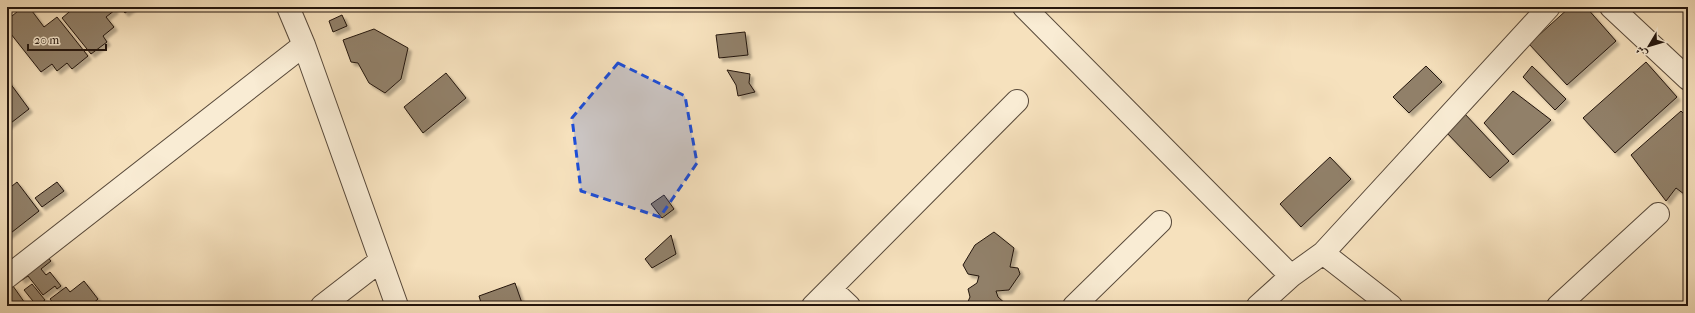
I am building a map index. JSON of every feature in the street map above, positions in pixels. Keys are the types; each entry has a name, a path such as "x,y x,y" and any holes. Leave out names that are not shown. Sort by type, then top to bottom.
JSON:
{"street":[{"path":"288,7 304,45 397,306"},
{"path":"1024,7 1290,276"},
{"path":"1258,306 1290,276 1323,253 1549,7"},
{"path":"1611,7 1688,79"},
{"path":"7,277 304,45"},
{"path":"814,306 1016,101"},
{"path":"1558,306 1658,214"},
{"path":"1074,306 1160,222"},
{"path":"1323,253 1391,306"},
{"path":"322,306 380,261"},
{"path":"831,289 849,306"}],"highlighted area":[{"path":"618,63 685,96 697,163 660,217 581,191 572,118"}],"building":[{"path":"23,7 29,7 44,27 57,17 88,56 72,69 67,63 57,71 52,64 41,72 7,29 7,20"},
{"path":"75,7 113,7 115,10 106,17 114,27 103,36 107,42 91,54 62,18"},
{"path":"120,7 133,7 125,13"},
{"path":"1570,7 1586,7 1616,41 1567,85 1529,44"},
{"path":"342,15 347,26 333,32 329,21"},
{"path":"374,29 408,48 401,79 385,93 369,83 358,63 351,62 343,40"},
{"path":"745,32 748,55 719,58 716,35"},
{"path":"1646,62 1677,97 1615,153 1583,118"},
{"path":"1426,66 1442,82 1409,113 1393,97"},
{"path":"1532,66 1566,99 1555,110 1523,77"},
{"path":"727,70 750,74 749,83 755,92 738,96 736,85"},
{"path":"446,73 466,98 423,133 404,107"},
{"path":"7,79 29,109 7,126"},
{"path":"1513,91 1551,120 1513,155 1484,123"},
{"path":"1681,111 1688,118 1688,190 1684,194 1676,188 1666,201 1631,155"},
{"path":"1464,113 1509,161 1490,178 1445,131"},
{"path":"1330,157 1351,179 1301,227 1280,204"},
{"path":"17,182 39,211 7,236 7,190"},
{"path":"57,182 64,191 42,207 35,198"},
{"path":"664,195 674,209 662,218 651,204"},
{"path":"994,232 1014,248 1010,267 1018,268 1020,274 1009,290 996,291 998,297 1008,306 966,306 970,297 968,289 977,283 979,276 968,274 963,265 975,245"},
{"path":"671,235 676,254 652,268 645,259"},
{"path":"43,252 51,261 41,269 46,275 50,272 61,286 57,289 55,286 43,295 28,276 22,280 16,273"},
{"path":"84,281 98,299 90,306 55,306 50,299 66,287 70,292"},
{"path":"515,283 523,306 482,306 479,296"},
{"path":"32,284 45,300 37,306 24,290"},
{"path":"13,286 27,306 12,306 7,300 7,291"}]}
